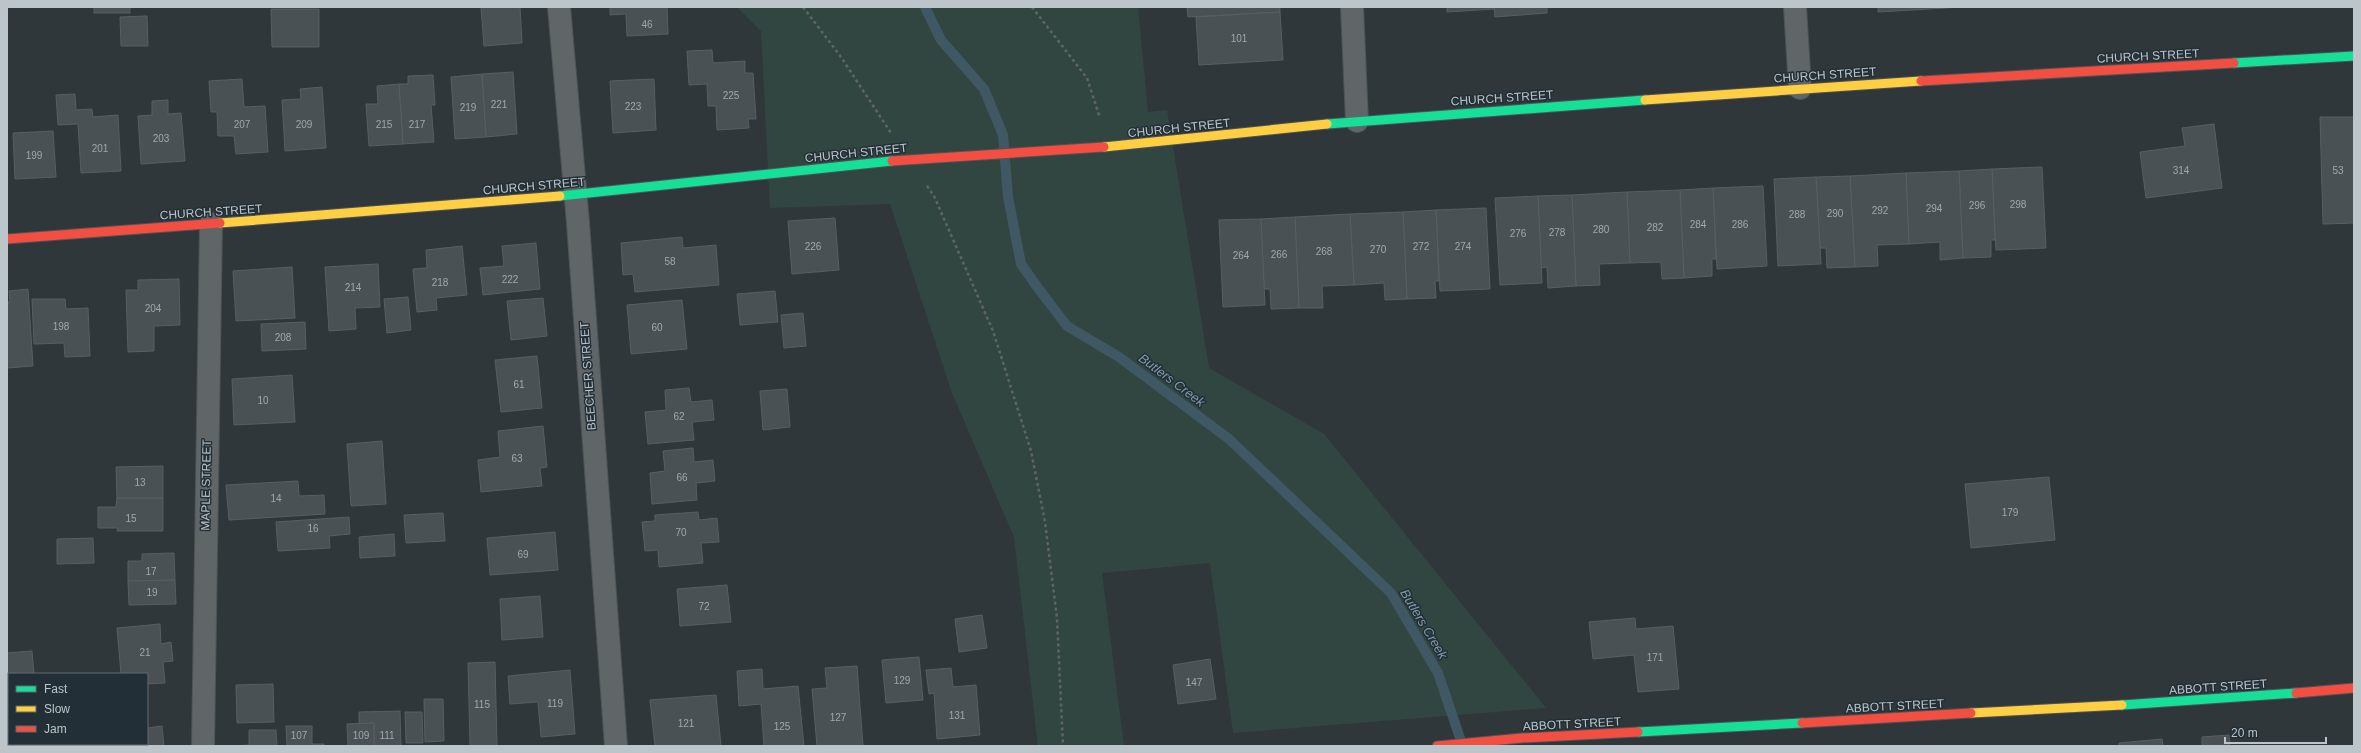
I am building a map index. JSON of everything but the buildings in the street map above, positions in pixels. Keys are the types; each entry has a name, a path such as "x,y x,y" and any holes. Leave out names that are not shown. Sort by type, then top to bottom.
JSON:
{"street":[{"name":"BEECHER STREET","path":"559,7 575,195 616,746"},
{"path":"1352,7 1357,121"},
{"path":"1795,7 1800,88"},
{"name":"CHURCH STREET","path":"7,239 575,195 909,159 1109,147 1357,121 1800,88 2354,56"},
{"name":"MAPLE STREET","path":"203,746 211,224"},
{"name":"ABBOTT STREET","path":"1437,746 1522,738 2196,701 2354,688"}],"path":[{"path":"803,7 841,57 934,196 993,331 1031,451 1045,522 1057,618 1063,746"},
{"path":"1032,7 1087,78 1109,147"}],"green space":[{"path":"737,7 1138,7 1148,112 1167,110 1209,368 1324,434 1546,708 1233,733 1210,563 1102,573 1124,746 1038,746 1014,537 952,393 890,204 770,208 761,31"}],"waterway":[{"name":"Butlers Creek","path":"925,7 941,40 984,89 1003,135 1008,197 1021,264 1038,288 1067,326 1119,357 1229,439 1391,593 1438,673 1462,744"}],"traffic: fast":[{"path":"2234,63 2354,56"},
{"path":"1327,124 1645,100"},
{"path":"560,196 892,161"},
{"path":"2122,705 2296,693"},
{"path":"1638,732 1802,723"}],"traffic: slow":[{"path":"1645,100 1921,81"},
{"path":"1104,147 1327,124"},
{"path":"220,223 560,196"},
{"path":"1971,713 2122,705"}],"traffic: jam":[{"path":"1921,81 2234,63"},
{"path":"892,161 1104,147"},
{"path":"7,239 220,223"},
{"path":"2296,693 2354,688"},
{"path":"1802,723 1971,713"},
{"path":"1437,746 1522,738 1638,732"}]}
